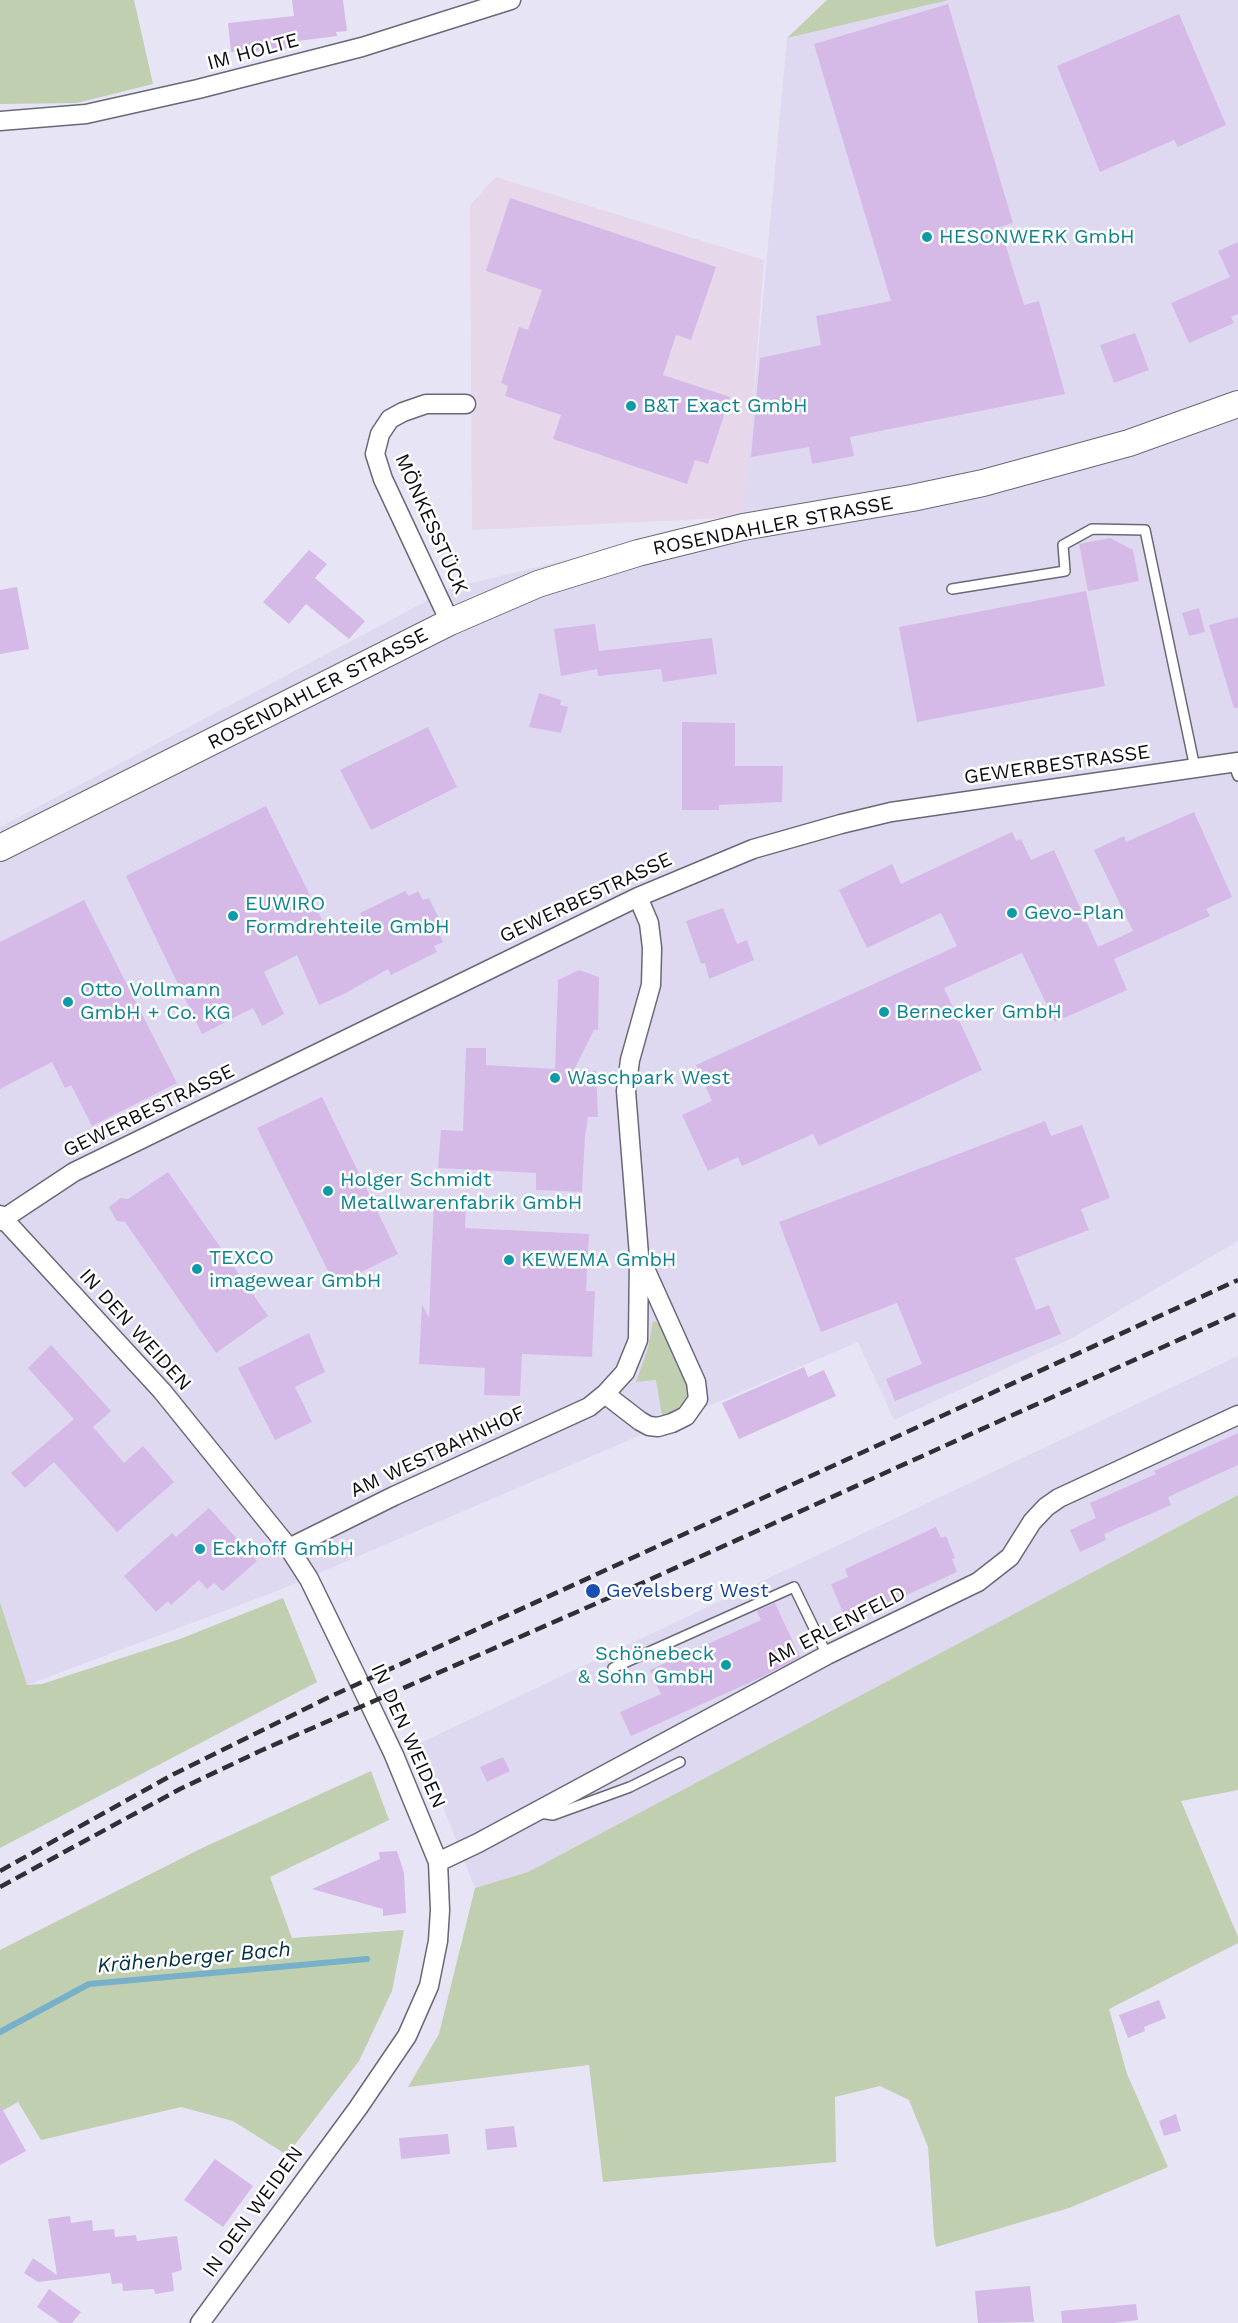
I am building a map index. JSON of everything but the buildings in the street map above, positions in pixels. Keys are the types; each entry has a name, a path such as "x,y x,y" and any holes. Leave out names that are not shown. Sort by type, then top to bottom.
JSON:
{"main road":[{"name":"ROSENDAHLER STRASSE","path":"0,848 450,622 538,584 638,553 744,528 984,483 1129,443 1238,404"}],"street":[{"name":"IM HOLTE","path":"0,121 86,114 198,89 362,46 511,0"},
{"name":"MÖNKESSTÜCK","path":"450,622 383,479 375,454 380,434 390,419 426,404 466,404"},
{"name":"GEWERBESTRASSE","path":"1,1218 74,1172 638,897 753,849 840,824 934,805 1196,768 1236,767"},
{"name":"AM WESTBAHNHOF","path":"289,1548 394,1496 589,1407 605,1394 625,1372 638,1340 639,1256 626,1091 630,1060 651,985 652,948 649,923 638,897"},
{"name":"IN DEN WEIDEN","path":"1,1218 162,1391 289,1548 309,1578 394,1755 438,1862 440,1910 438,1941 429,1986 407,2036 358,2108 200,2323"},
{"name":"AM WESTBAHNHOF","path":"605,1394 640,1421 649,1426 658,1427 686,1416 698,1399 696,1382 639,1256"},
{"name":"AM ERLENFELD","path":"438,1862 478,1843 827,1655 978,1582 1010,1557 1032,1522 1046,1507 1059,1498 1238,1415"}],"lane":[{"path":"952,590 1065,571 1063,545 1092,529 1145,530 1196,768"},
{"path":"613,1668 794,1587 827,1655"},
{"path":"534,1812 554,1815 630,1787 680,1762"}],"shaded area":[{"path":"949,0 1238,0 1238,1241 1072,1338 894,1420 858,1342 277,1591 27,1685 0,1602 0,827 451,588 743,517 787,38"},
{"path":"496,177 764,260 744,517 472,530 470,205"},
{"path":"1238,1356 1238,1495 528,1872 475,1888 418,1744"}],"green space":[{"path":"0,0 134,0 153,84 77,103 0,104"},
{"path":"827,0 949,0 787,38"},
{"path":"653,1321 660,1323 686,1382 687,1396 677,1412 662,1416 656,1380 636,1382 648,1348"},
{"path":"1238,1495 1238,1790 1181,1801 1238,1937 1238,1943 1109,2009 1127,2074 1168,2167 1069,2208 936,2247 928,2147 909,2100 880,2086 835,2097 836,2162 603,2182 589,2065 408,2087 439,2034 475,1888 528,1872"},
{"path":"283,1598 317,1682 0,1848 0,1602 27,1685 42,1684 180,1639"},
{"path":"371,1771 389,1820 270,1877 292,1938 404,1930 392,1991 359,2061 287,2155 233,2121 181,2107 41,2140 18,2102 0,2112 0,1950 200,1849"}],"waterway":[{"name":"Krähenberger Bach","path":"0,2032 89,1984 367,1959"}],"railway":[{"path":"0,1871 172,1775 327,1698 1238,1280"},
{"path":"0,1887 180,1789 260,1751 620,1593 1238,1313"}],"place":[{"name":"HESONWERK GmbH","path":"927,237"},
{"name":"B&T Exact GmbH","path":"631,406"},
{"name":"Gevo-Plan","path":"1012,913"},
{"name":"EUWIRO Formdrehteile GmbH","path":"233,916"},
{"name":"Otto Vollmann GmbH + Co. KG","path":"68,1002"},
{"name":"Bernecker GmbH","path":"884,1012"},
{"name":"Waschpark West","path":"555,1078"},
{"name":"Holger Schmidt Metallwarenfabrik GmbH","path":"328,1191"},
{"name":"KEWEMA GmbH","path":"509,1260"},
{"name":"TEXCO imagewear GmbH","path":"197,1269"},
{"name":"Eckhoff GmbH","path":"200,1549"},
{"name":"Gevelsberg West","path":"593,1591"},
{"name":"Schönebeck & Sohn GmbH","path":"726,1665"}]}
